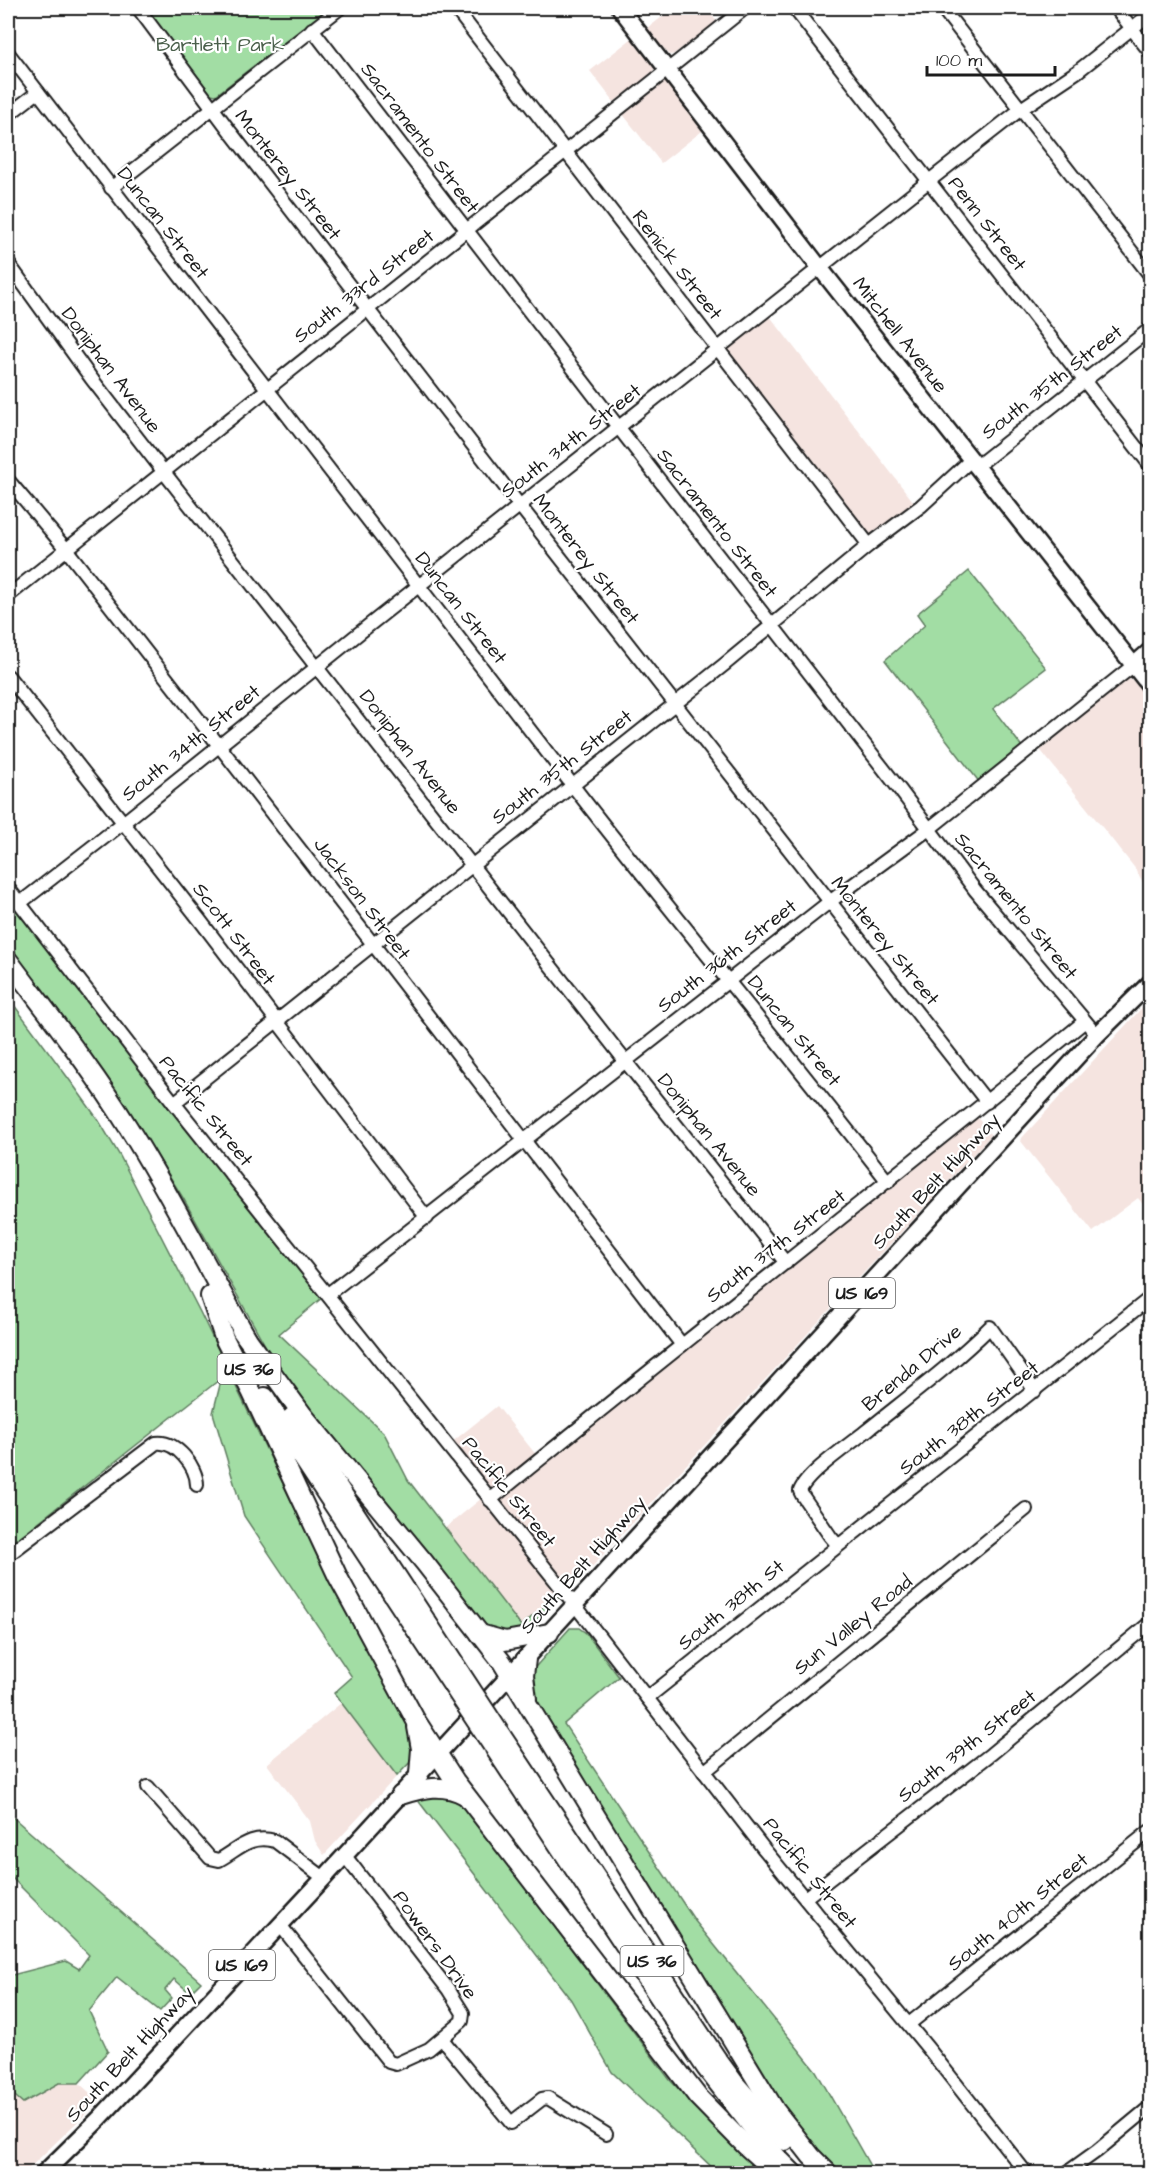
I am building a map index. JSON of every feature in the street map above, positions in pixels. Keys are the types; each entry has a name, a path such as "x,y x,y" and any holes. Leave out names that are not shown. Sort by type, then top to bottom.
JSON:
{"highway":[{"name":"US 36","path":"8,960 128,1125 312,1450 457,1680"},
{"name":"US 36","path":"8,980 63,1053 113,1125 144,1175 267,1400 302,1457 736,2085 782,2138 819,2174"},
{"path":"210,1296 224,1338 338,1577 415,1719 437,1754 465,1795 698,2097 744,2145 777,2174"},
{"path":"242,1330 303,1416 416,1553 510,1676 775,2110 811,2156 829,2174"},
{"path":"480,1634 505,1641 549,1634"},
{"path":"526,1659 524,1676 528,1704"},
{"path":"415,1719 420,1737 419,1774"},
{"name":"US 36","path":"497,1740 706,2068 763,2141 794,2174"},
{"path":"400,1795 423,1788 443,1787 465,1795"}],"main road":[{"name":"Mitchell Avenue","path":"620,8 820,268 1150,686"},
{"name":"South 36th Street","path":"1134,664 1150,651"},
{"name":"South Belt Highway","path":"43,2174 99,2119 345,1856 1097,1035 1150,983"}],"street":[{"name":"Monterey Street","path":"138,8 366,308 675,703 828,903 871,953 987,1102"},
{"path":"111,188 340,8"},
{"name":"Renick Street","path":"455,8 869,545"},
{"name":"South 33rd Street","path":"8,596 366,308 745,8"},
{"name":"Penn Street","path":"794,8 1150,465"},
{"path":"942,8 1150,275"},
{"path":"1116,8 1150,52"},
{"name":"South 34th Street","path":"20,903 929,181 1021,109 1078,71 1150,14"},
{"name":"Sacramento Street","path":"312,29 975,890 1097,1035"},
{"name":"Duncan Street","path":"8,53 572,784 792,1058 888,1182"},
{"path":"8,115 38,92"},
{"name":"Doniphan Avenue","path":"8,263 91,378 786,1263"},
{"name":"South 35th Street","path":"174,1103 869,545 1150,329"},
{"name":"Jackson Street","path":"8,480 66,549 219,745 682,1345"},
{"name":"South 36th Street","path":"328,1294 828,903 929,829 1134,664"},
{"name":"Scott Street","path":"8,676 199,919 427,1218"},
{"name":"Pacific Street","path":"8,888 174,1103 575,1605 704,1772 909,2024 1027,2174"},
{"name":"South 37th Street","path":"490,1500 1085,1022"},
{"name":"South 38th Street","path":"840,1544 1150,1298"},
{"name":"Brenda Drive","path":"840,1544 830,1536 800,1491 802,1485 966,1350 990,1327 1035,1391"},
{"path":"8,1555 156,1443 171,1445 183,1456 197,1477 197,1485"},
{"name":"Sun Valley Road","path":"704,1772 1026,1509"},
{"name":"South 38th St","path":"647,1698 840,1544"},
{"name":"South 39th Street","path":"805,1898 991,1754 1150,1623"},
{"path":"148,1787 210,1858 219,1860 249,1840 265,1838 275,1841 324,1878"},
{"name":"South 40th Street","path":"909,2024 1150,1831"},
{"name":"Powers Drive","path":"280,1925 389,2062 396,2064 429,2049 462,2021 463,2013 448,1989 345,1856"},
{"path":"442,2039 511,2123 548,2098 606,2134"},
{"path":"1065,2174 1150,2107"}],"shaded area":[{"path":"674,8 706,8 717,22 670,55 645,30"},
{"path":"635,36 650,55 654,69 652,73 614,102 590,71"},
{"path":"666,82 672,85 706,128 661,163 622,113 661,83"},
{"path":"769,315 916,505 871,536 727,354 730,345"},
{"path":"1127,678 1135,681 1150,703 1150,894 1134,867 1038,747"},
{"path":"1150,999 1150,1213 1138,1198 1093,1232 1020,1140"},
{"path":"977,1117 991,1135 579,1581 567,1587 500,1505 499,1500 502,1496"},
{"path":"497,1406 537,1456 491,1490 451,1443"},
{"path":"482,1498 559,1594 521,1626 445,1528"},
{"path":"341,1703 397,1776 324,1855 315,1841 310,1821 267,1764"},
{"path":"59,2083 79,2083 99,2101 24,2173 8,2173 8,2090 23,2103"}],"green space":[{"name":"Bartlett Park","path":"144,8 329,8 216,95 211,94"},
{"path":"969,571 1046,668 993,709 1023,748 980,783 885,660 925,625 917,614"},
{"path":"8,895 323,1297 279,1334 384,1433 408,1480 521,1626 559,1594 527,1630 491,1634 317,1422 275,1363 183,1198 138,1125 95,1061 8,946"},
{"path":"8,997 99,1121 120,1156 200,1312 328,1577 369,1653 411,1723 413,1759 397,1776 334,1693 352,1677 244,1516 213,1413 220,1385 219,1380 8,1546"},
{"path":"570,1628 579,1628 586,1633 619,1677 564,1724 695,1921 816,2071 874,2173 839,2173 812,2147 785,2114 532,1698 529,1674"},
{"path":"437,1792 457,1800 467,1811 670,2080 726,2139 764,2173 718,2173 612,2072 571,2000 417,1799"},
{"path":"8,1813 201,1982 190,1993 174,1979 165,1990 172,1998 160,2011 117,1977 89,2011 108,2051 79,2083 59,2083 23,2103 8,2090 8,1976 66,1961 79,1969 89,1955 8,1874"}]}
